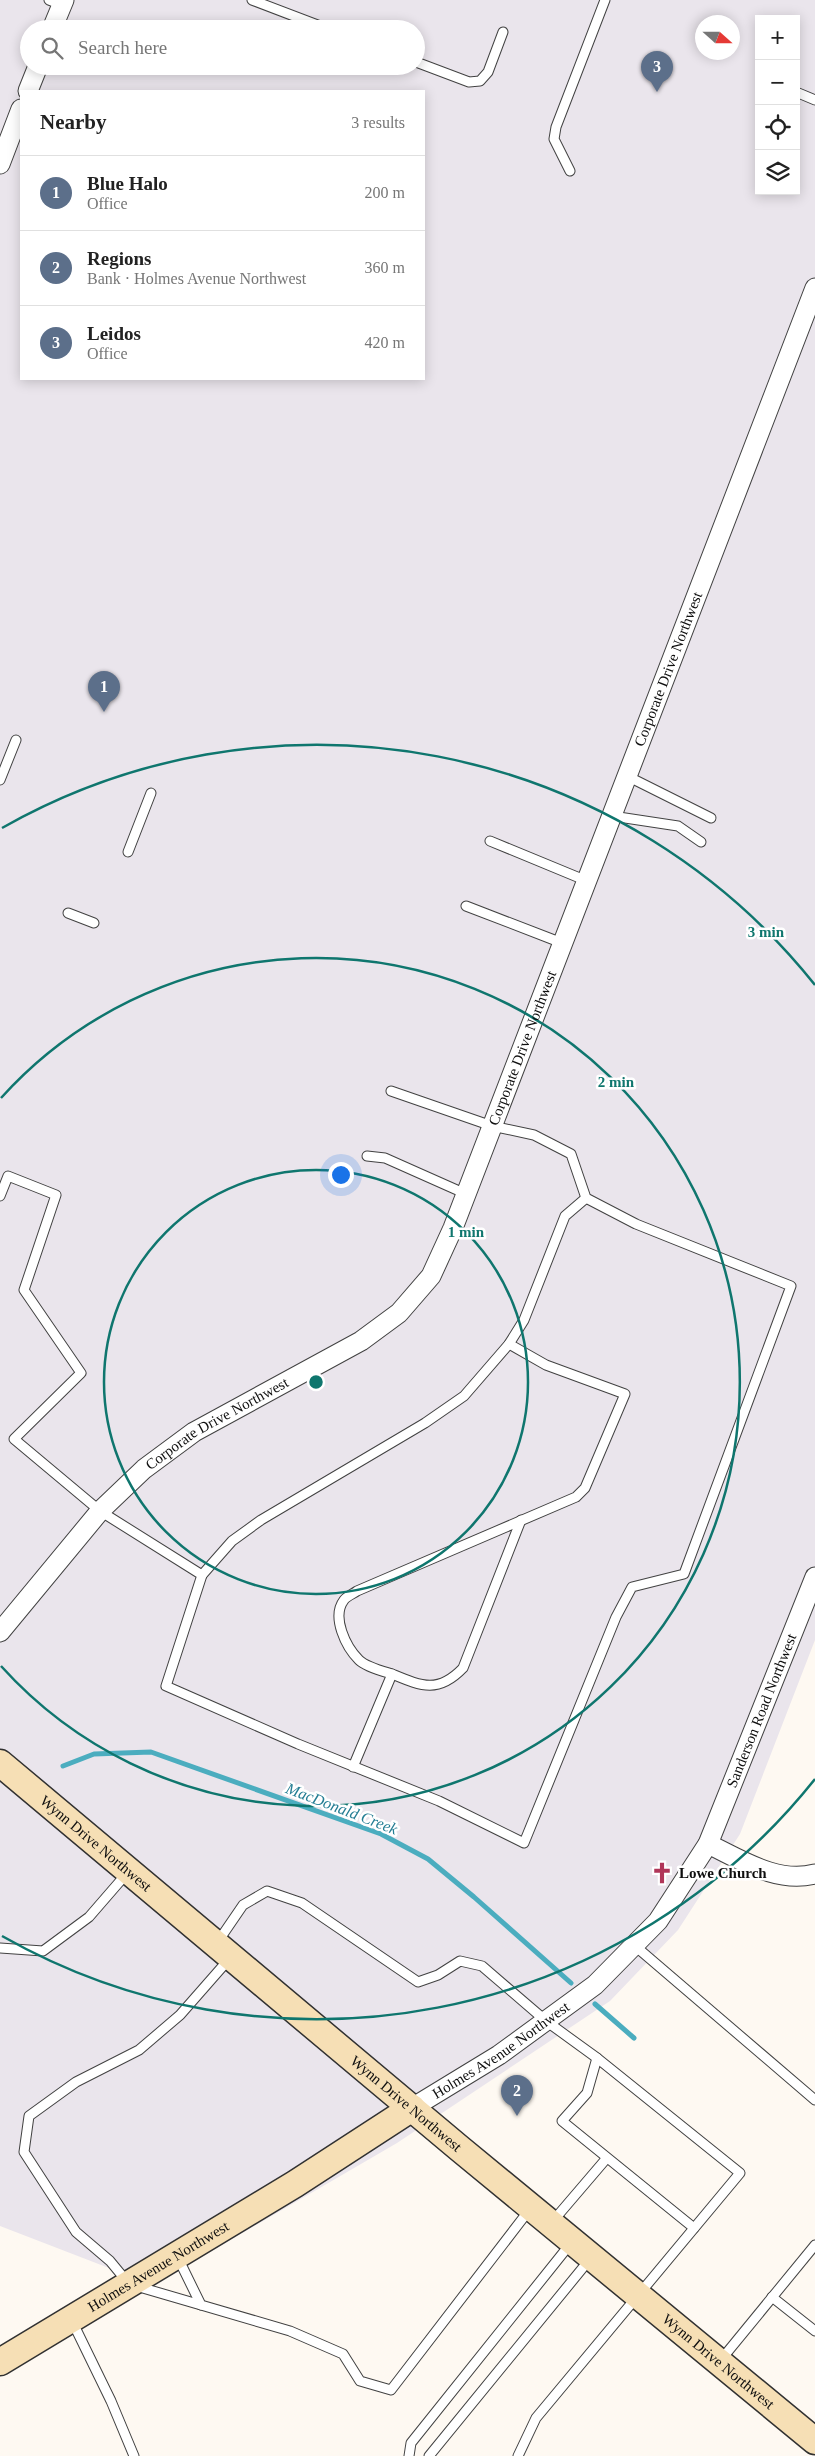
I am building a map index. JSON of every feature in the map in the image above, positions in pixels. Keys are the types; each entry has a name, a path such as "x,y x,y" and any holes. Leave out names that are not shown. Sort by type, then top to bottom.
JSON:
{"street":[{"path":"54,20 58,2"},
{"path":"28,90 34,75"},
{"path":"0,164 20,112"},
{"name":"Corporate Drive Northwest","path":"0,1632 100,1511 144,1470 194,1432 361,1341 400,1313 431,1276 442,1256 815,288"},
{"name":"Sanderson Road Northwest","path":"708,1844 815,1577"},
{"name":"Wynn Drive Northwest","path":"0,1763 541,2215 813,2437"},
{"path":"708,1844 766,1872 799,1878 815,1874"},
{"name":"Holmes Avenue Northwest","path":"0,2362 177,2257 295,2184 412,2108 499,2055 546,2021 595,1985 658,1921 708,1844"}],"lane":[{"path":"252,0 304,20"},
{"path":"570,171 554,138 556,127 605,0"},
{"path":"425,65 469,82 480,81 488,72 503,32"},
{"path":"800,94 815,100"},
{"path":"0,780 16,740"},
{"path":"627,776 710,818"},
{"path":"128,852 151,793"},
{"path":"612,816 678,826 701,842"},
{"path":"490,841 587,881"},
{"path":"466,906 562,943"},
{"path":"68,913 94,923"},
{"path":"391,1091 492,1126 534,1135 571,1154 586,1198 636,1224 791,1286 684,1574 632,1587 616,1617 524,1843 439,1801 353,1767 166,1686 202,1575 232,1541 261,1520 425,1423 464,1396 509,1344 524,1320 565,1216 586,1198"},
{"path":"367,1156 385,1158 466,1194"},
{"path":"0,1196 8,1176 56,1195 24,1290 81,1373 14,1439 100,1511 202,1575"},
{"path":"509,1344 546,1365 625,1394 585,1488 576,1497 521,1520 357,1591 345,1599 339,1609 339,1623 349,1645 360,1662 422,1686 433,1686 454,1677 463,1668 521,1520"},
{"path":"353,1767 392,1674"},
{"path":"0,1948 43,1951 89,1917 129,1870"},
{"path":"518,2456 536,2418 740,2173 597,2058 546,2021 482,1966 460,1961 438,1975 418,1982 302,1904 267,1891 242,1904 224,1949 180,2015 139,2050 76,2082 29,2116 24,2152 76,2232 110,2261 129,2284 290,2331 343,2354 360,2380 391,2390 541,2215 606,2159"},
{"path":"634,1945 815,2100"},
{"path":"597,2058 587,2093 562,2121 606,2159 694,2228"},
{"path":"719,2361 815,2245"},
{"path":"409,2456 411,2443 582,2248"},
{"path":"429,2456 582,2248"},
{"path":"177,2257 201,2305"},
{"path":"772,2297 814,2328"},
{"path":"71,2319 111,2401 134,2456"}],"shaded area":[{"path":"0,0 815,0 815,1640 740,1834 678,1930 610,2001 397,2143 153,2285 0,2226"}],"waterway":[{"name":"MacDonald Creek","path":"63,1766 94,1754 151,1752 381,1834 428,1859 571,1983"},
{"name":"MacDonald Creek","path":"595,2004 634,2038"}],"place":[{"name":"Leidos","path":"657,92"},
{"name":"Blue Halo","path":"104,712"},
{"name":"Lowe Church","path":"662,1873"},
{"name":"Regions","path":"517,2116"}]}
